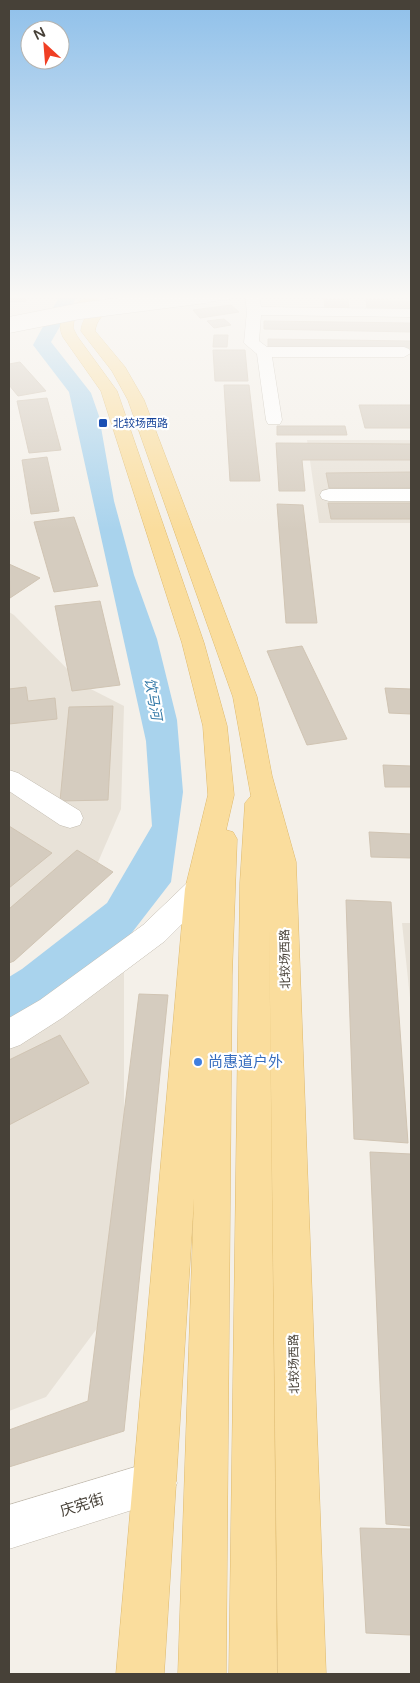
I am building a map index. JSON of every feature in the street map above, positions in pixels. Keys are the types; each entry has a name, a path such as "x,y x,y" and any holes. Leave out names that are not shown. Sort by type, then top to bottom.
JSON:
{"main road":[{"path":"96,374 109,391 193,643 215,726 221,795 224,840 217,975 202,1674"},
{"name":"北较场西路","path":"121,374 136,400 245,697 259,776 282,862 302,1674"},
{"path":"253,1674 254,893 259,776"},
{"path":"140,1674 199,889 221,795"}],"street":[{"path":"267,374 274,420"},
{"path":"329,495 411,495"},
{"path":"9,778 70,818"},
{"path":"9,1035 51,1009 154,933 199,889"},
{"name":"庆宪街","path":"9,1527 155,1483"}],"shaded area":[{"path":"307,440 411,440 411,523 319,523"},
{"path":"9,612 83,685 124,706 121,809 82,899 9,963"},
{"path":"402,923 411,923 411,1007"},
{"path":"124,972 124,1292 46,1397 9,1411 9,1044"}],"water":[{"name":"饮马河","path":"55,374 76,374 91,393 99,416 114,501 134,575 157,639 177,720 183,792 171,882 120,948 28,1020 9,1030 9,977 107,903 152,826 146,741 69,392"}],"building":[{"path":"9,374 30,374 46,391 18,396 9,385"},
{"path":"215,374 247,374 248,381 215,381"},
{"path":"224,385 249,385 260,481 230,481"},
{"path":"47,398 61,450 29,453 17,401"},
{"path":"359,405 411,405 411,428 365,428"},
{"path":"277,426 345,426 347,435 277,435"},
{"path":"276,443 411,444 411,460 302,460 305,491 279,491"},
{"path":"47,457 59,511 31,514 22,460"},
{"path":"411,472 411,488 329,488 326,473"},
{"path":"328,503 411,503 411,519 331,519"},
{"path":"277,504 303,505 317,623 286,623"},
{"path":"74,517 98,586 54,592 34,522"},
{"path":"9,564 40,578 10,598"},
{"path":"100,601 120,685 72,691 55,606"},
{"path":"302,646 347,739 307,745 267,651"},
{"path":"26,687 28,701 55,698 57,719 9,724 9,689"},
{"path":"385,688 411,689 411,714 389,713"},
{"path":"113,706 108,800 60,801 69,707"},
{"path":"383,765 411,766 411,787 385,787"},
{"path":"9,826 52,853 9,888"},
{"path":"369,832 411,834 411,858 371,857"},
{"path":"77,850 113,872 14,961 9,963 9,909"},
{"path":"346,900 391,902 408,1143 354,1139"},
{"path":"139,994 168,995 124,1431 9,1467 9,1430 88,1401"},
{"path":"60,1035 89,1083 9,1125 9,1060"},
{"path":"370,1152 411,1154 411,1526 386,1524"},
{"path":"360,1528 411,1529 411,1635 366,1633"}],"place":[{"name":"北较场西路","path":"103,423"},
{"name":"尚惠道户外","path":"198,1062"}]}
